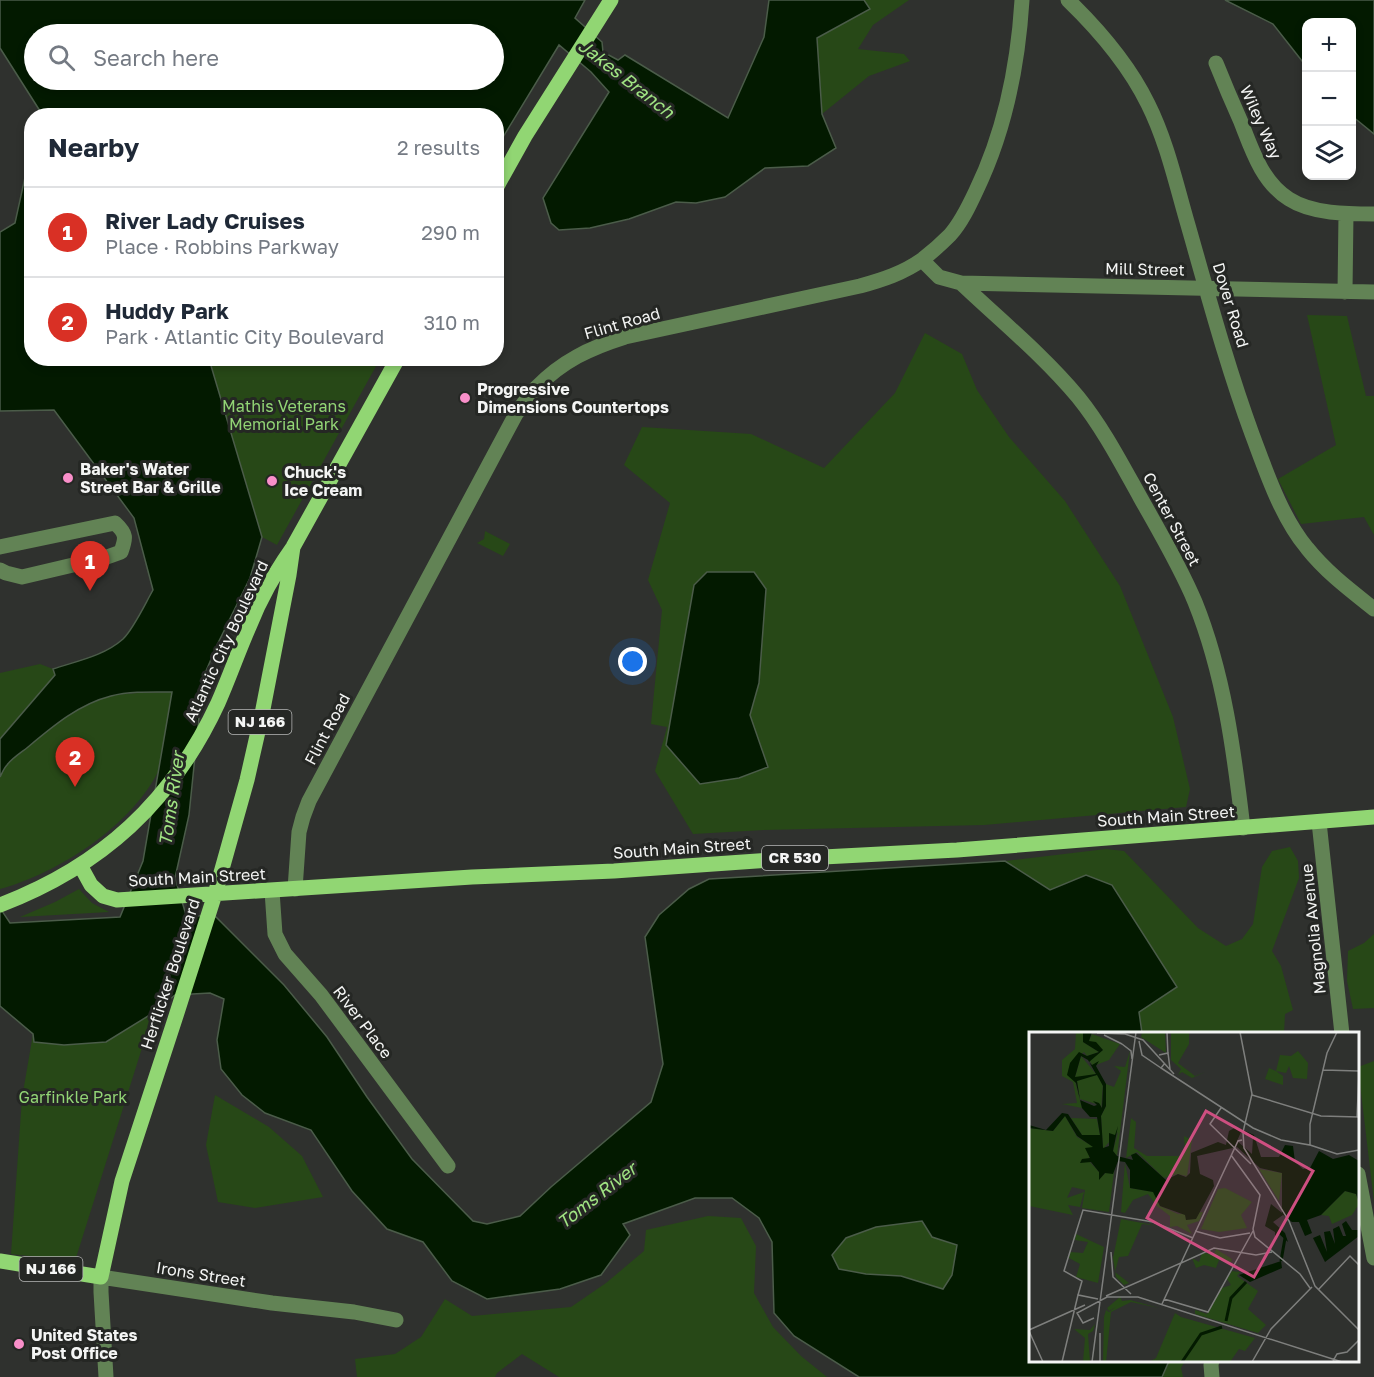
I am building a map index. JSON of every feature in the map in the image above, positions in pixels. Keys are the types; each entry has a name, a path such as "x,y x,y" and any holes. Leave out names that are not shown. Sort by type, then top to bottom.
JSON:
{"main road":[{"path":"504,174 525,136 607,6"},
{"name":"Atlantic City Boulevard","path":"1,905 42,888 80,865 133,825 158,800 197,743 218,702 250,624 281,564 293,547 394,366"},
{"name":"Herflicker Boulevard","path":"101,1277 122,1181 176,1019 215,894 244,790 262,714 293,547"},
{"name":"South Main Street","path":"80,865 91,885 102,896 117,900 957,850 1374,817"},
{"name":"Irons Street","path":"0,1261 101,1277"}],"street":[{"name":"Flint Road","path":"295,889 299,832 309,801 516,414 535,389 570,360 606,343 860,286 884,279 922,260 951,233 969,205 983,176 1008,101 1020,36 1022,0"},
{"name":"Dover Road","path":"1068,0 1129,70 1148,104 1165,143 1245,415 1267,476 1285,515 1306,547 1324,567 1374,609"},
{"name":"Wiley Way","path":"1216,63 1260,167 1273,186 1289,200 1312,208 1346,214 1374,214"},
{"path":"1344,292 1346,214"},
{"name":"Mill Street","path":"922,260 939,277 961,283 1374,292"},
{"name":"Center Street","path":"961,283 1042,359 1078,397 1108,440 1167,546 1194,600 1211,648 1224,699 1234,755 1243,828"},
{"path":"0,547 116,523 123,530 126,540 121,552 54,570 22,577 0,570"},
{"name":"Magnolia Avenue","path":"1319,822 1342,1032"},
{"name":"River Place","path":"272,891 275,934 285,954 321,995 448,1166"},
{"path":"1359,1182 1367,1249"},
{"name":"Irons Street","path":"101,1277 272,1303 354,1312 396,1320"},
{"name":"Herflicker Boulevard","path":"101,1277 106,1377"},
{"path":"1212,1362 1212,1377"}],"green space":[{"path":"864,0 909,0 873,25 858,49 904,54 910,61 869,76 822,114 817,38 869,9"},
{"path":"1307,315 1347,316 1366,396 1374,396 1374,535 1364,517 1301,524 1278,479 1336,445"},
{"path":"925,333 962,354 977,390 1009,437 1065,501 1120,586 1173,717 1190,789 1186,807 984,825 764,830 693,834 655,771 667,727 651,724 662,610 648,580 670,503 624,465 642,427 751,434 824,468 895,393","holes":["766,589 759,683 750,715"]},
{"name":"Mathis Veterans Memorial Park","path":"211,366 376,366 277,545 262,537"},
{"path":"485,531 510,544 503,556 477,543 484,539"},
{"path":"40,664 53,669 56,675 0,739 0,673"},
{"path":"172,692 160,768 148,789 132,809 92,844 69,859 23,882 0,889 0,777 7,764 65,718 101,699 113,695"},
{"path":"1290,847 1298,861 1299,878 1272,951 1281,966 1293,1010 1285,1014 1284,1032 1142,1032 1139,1013 1086,875 1050,890 1005,861 1106,849 1124,851 1198,928 1226,946 1242,939 1253,924 1262,867 1272,851"},
{"path":"79,889 92,903 109,912 20,917 55,902"},
{"path":"1374,934 1374,1008 1353,1009 1347,981 1348,951 1364,943"},
{"name":"Garfinkle Park","path":"153,1013 75,1261 11,1254 22,1098 33,1034 47,1043 64,1045 106,1042"},
{"path":"1374,1061 1374,1202 1359,1075 1359,1067"},
{"path":"215,1095 269,1127 302,1156 323,1197 255,1208 218,1202 206,1145"},
{"path":"708,1216 741,1218 756,1246 754,1293 773,1327 801,1356 827,1377 559,1377 522,1354 495,1377 357,1377 355,1359 395,1354 421,1337 445,1299 472,1316 571,1307 606,1283 644,1251 646,1230"},
{"path":"922,1221 932,1237 957,1245 952,1275 943,1289 901,1276 866,1274 838,1269 832,1255 846,1238 876,1227"},
{"path":"1169,1362 1184,1362 1181,1368 1183,1377 1162,1377"}],"water":[{"name":"Jakes Branch","path":"0,0 585,0 575,18 602,42 603,52 618,60 625,55 728,118 764,37 769,0 864,0 870,9 817,38 822,114 836,148 808,166 765,168 725,197 696,203 676,202 629,219 590,228 559,230 551,223 543,198 609,92 591,72 559,45 504,135 504,108 38,108 27,90 504,90 504,24 24,24 24,86 0,48"},
{"path":"1225,0 1374,0 1374,134 1356,119 1356,18 1302,18 1302,61 1273,24"},
{"name":"Toms River","path":"24,182 24,366 211,366 262,537 250,578 203,678 189,815 175,878 186,915 216,917 284,985 327,1037 412,1159 473,1221 487,1224 520,1216 651,1102 663,1064 645,937 659,915 689,889 709,879 1005,861 1050,890 1086,875 1112,885 1177,987 1139,1012 1142,1032 1029,1032 1029,1362 1169,1362 1162,1377 859,1377 794,1336 774,1313 772,1242 759,1218 732,1198 695,1198 623,1224 630,1235 601,1275 560,1289 487,1299 452,1281 423,1242 387,1229 352,1191 311,1130 265,1113 242,1095 221,1069 217,1040 224,999 210,993 175,995 153,1013 106,1042 64,1045 34,1042 33,1034 0,1006 0,908 10,923 120,917 143,861 172,692 126,693 88,704 57,724 14,758 0,777 0,739 55,675 53,669 99,654 116,645 127,634 153,590 134,518 54,410 0,411 0,232 15,223","holes":["922,1221 932,1237 957,1245 952,1275 943,1289 901,1276 866,1274 839,1269 832,1255 846,1238 876,1227"]},
{"path":"707,572 754,572 766,589 759,683 750,715 768,767 739,778 700,784 666,745 694,585"}],"place":[{"name":"Progressive Dimensions Countertops","path":"465,398"},
{"name":"Baker's Water Street Bar & Grille","path":"68,478"},
{"name":"Chuck's Ice Cream","path":"272,481"},
{"name":"River Lady Cruises","path":"90,591"},
{"name":"Huddy Park","path":"75,787"},
{"name":"United States Post Office","path":"19,1344"}]}
